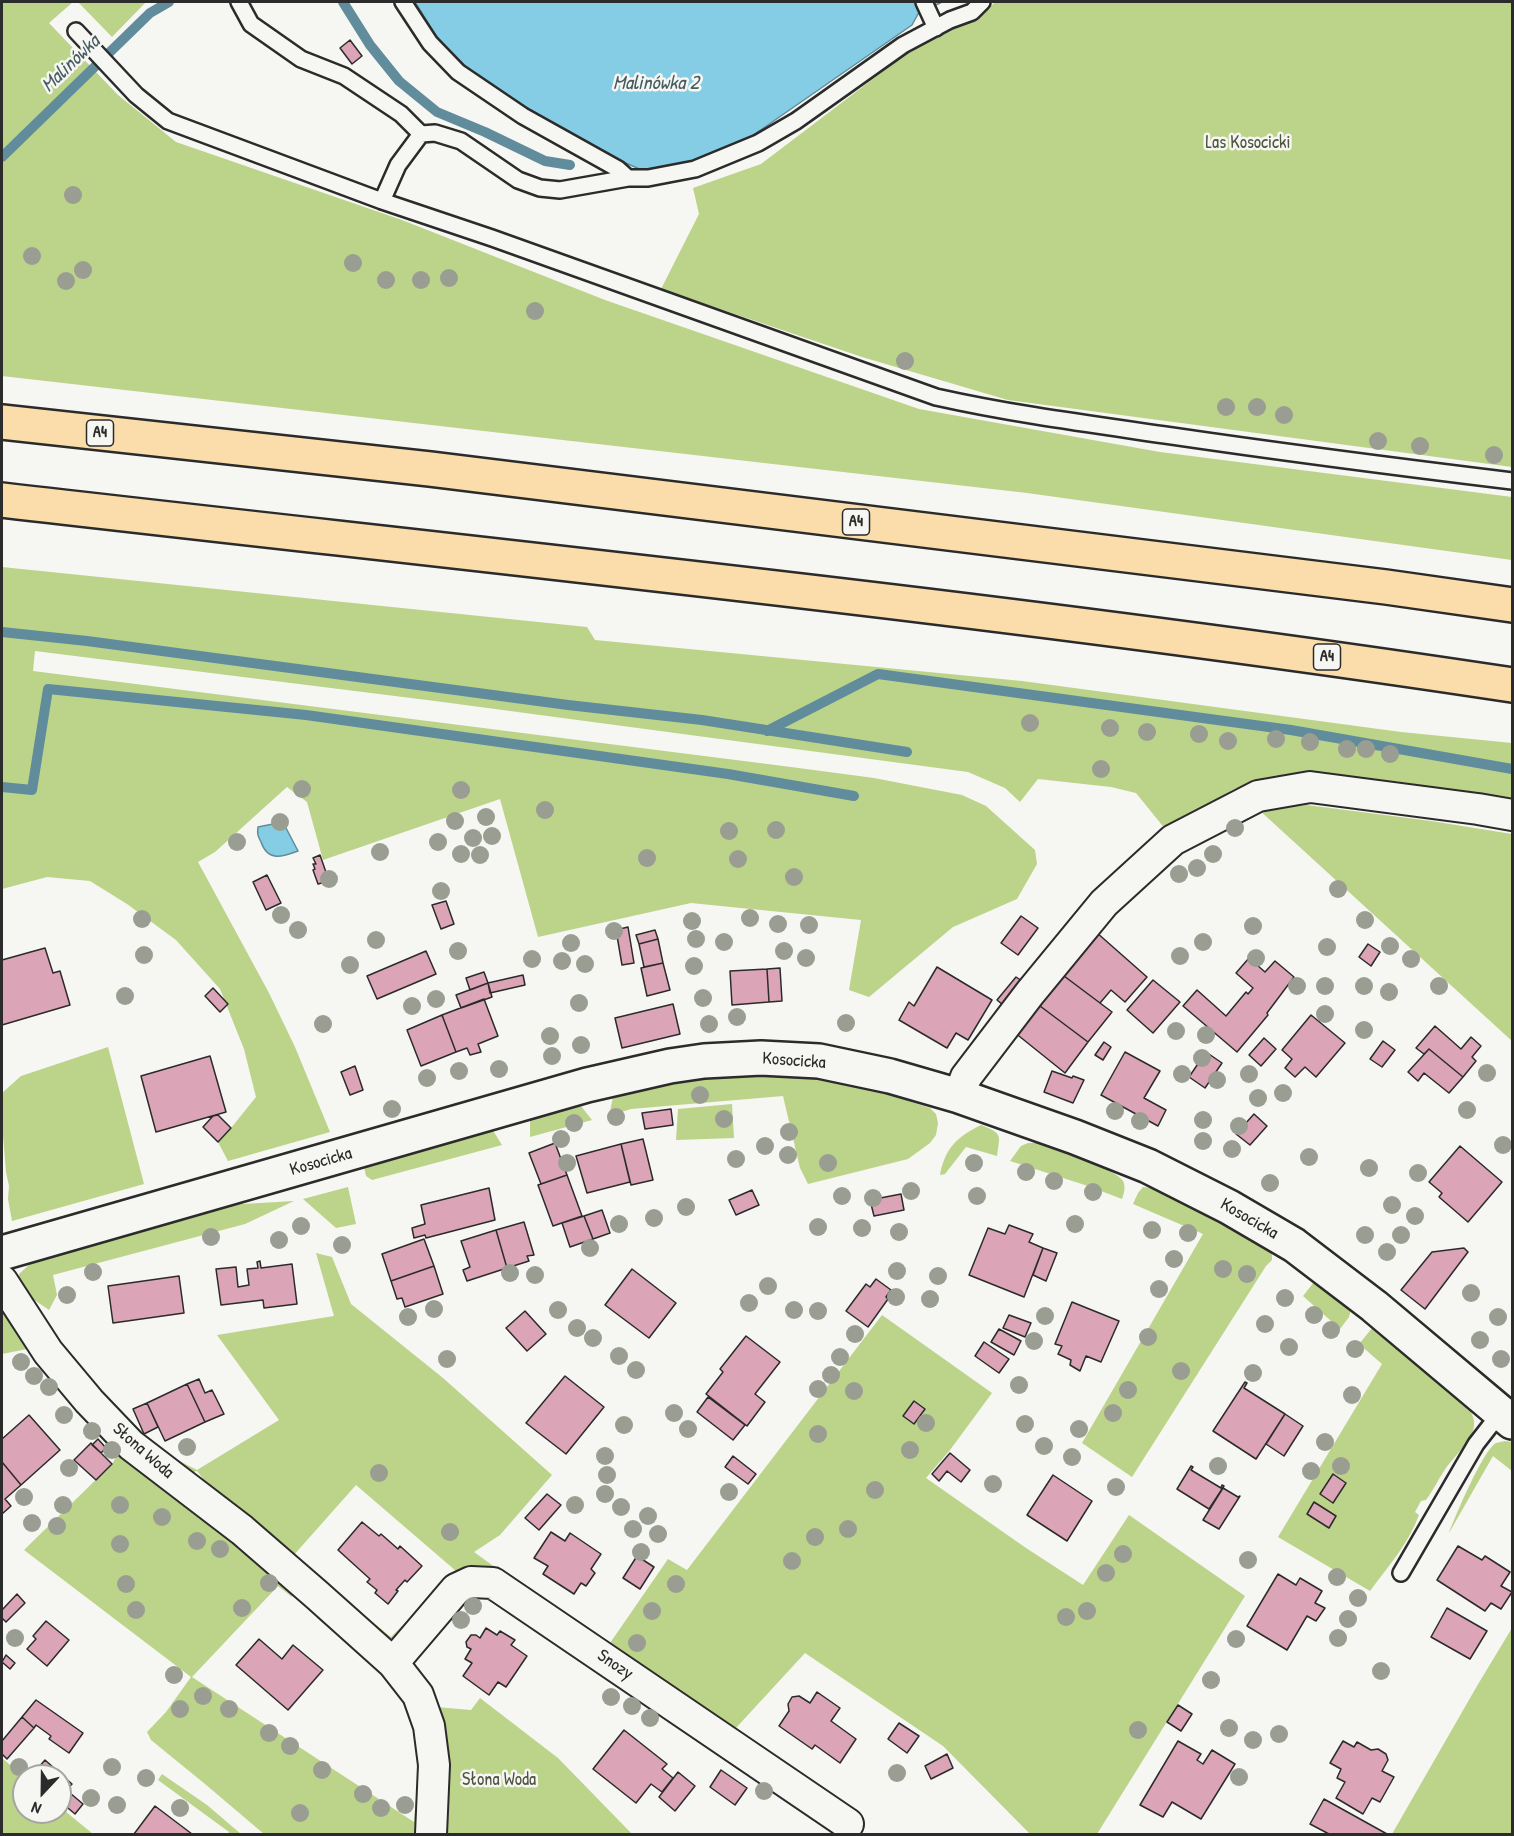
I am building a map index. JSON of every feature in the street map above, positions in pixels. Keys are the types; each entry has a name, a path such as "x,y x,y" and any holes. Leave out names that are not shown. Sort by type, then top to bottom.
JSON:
{"highway":[{"name":"A4","path":"2,422 442,471 1386,586 1512,605"},
{"name":"A4","path":"2,500 818,593 1348,660 1512,685"}],"street":[{"path":"959,1096 966,1077 1030,993 1104,903 1173,840 1258,796 1310,787 1512,815"},
{"name":"Kosocicka","path":"2,1253 577,1088 670,1066 704,1061 761,1058 819,1061 890,1076 959,1096 1075,1137 1148,1166 1229,1207 1302,1252 1374,1306 1507,1417"},
{"name":"Słona Woda","path":"2,1281 48,1352 89,1401 131,1445 242,1530 317,1594 393,1664 418,1695 429,1726 434,1765 430,1834"},
{"name":"Snozy","path":"393,1664 456,1589 471,1582 492,1583 848,1824"}],"lane":[{"path":"239,2 251,24 301,59 344,76 401,114 421,134 435,133 461,141 518,180 540,188 560,190 695,169 758,143 796,121 903,45 972,12 982,2"},
{"path":"403,2 430,43 458,72 523,116 618,169 628,178"},
{"path":"924,2 936,28"},
{"path":"76,31 136,95 168,121 382,201 492,238 936,397 988,409 1108,427 1512,481"},
{"path":"382,201 398,165 421,134"},
{"path":"1401,1573 1476,1444 1507,1417"}],"green space":[{"path":"2,2 73,2 49,23 118,95 176,142 402,220 605,300 919,409 1160,452 1512,497 1512,560 1027,493 2,376"},
{"path":"78,2 146,2 112,37"},
{"name":"Las Kosocicki","path":"995,2 1512,2 1512,467 1008,400 862,357 661,289 699,214 693,188 761,164 915,47 982,15"},
{"path":"2,567 587,627 595,640 1022,681 1401,732 1512,743 1512,799 1394,781 1298,775 1264,780 1234,789 1166,830 1136,793 1111,787 1038,779 1020,802 1005,788 968,772 435,701 35,651 33,671 874,778 962,795 986,806 1035,850 1037,864 1017,899 953,927 869,997 849,990 861,920 691,903 538,937 500,799 323,860 307,802 287,787 215,852 198,862 269,993 295,1047 330,1132 228,1161 218,1142 256,1097 244,1049 220,989 176,940 127,904 90,881 47,877 2,889"},
{"path":"1307,805 1512,834 1512,1041 1258,809"},
{"path":"108,1047 144,1184 12,1221 2,1123 2,1093 21,1076"},
{"path":"739,1074 804,1077 878,1091 930,1108 936,1114 938,1123 936,1135 930,1143 908,1159 808,1184 800,1168 783,1096 631,1109 609,1116 613,1097 674,1084"},
{"path":"732,1104 734,1138 676,1140 678,1109"},
{"path":"581,1106 592,1120 530,1137 530,1120"},
{"path":"981,1125 997,1133 999,1143 997,1156 966,1147 945,1174 940,1175 945,1157 953,1144"},
{"path":"492,1129 502,1145 372,1180 366,1176 364,1166"},
{"path":"1037,1143 1070,1154 1118,1176 1124,1186 1122,1199 1010,1161 1021,1146"},
{"path":"348,1187 356,1224 336,1228 303,1199"},
{"path":"1143,1187 1151,1188 1227,1224 1272,1252 1272,1260 1132,1477 1082,1443 1203,1234 1133,1204"},
{"path":"294,1201 245,1224 53,1275 57,1295 49,1310 30,1297 18,1281 19,1274 31,1263 226,1205"},
{"path":"316,1253 332,1257 351,1304 443,1378 552,1475 500,1535 474,1552 503,1573 391,1643 349,1609 351,1605 391,1637 456,1571 356,1485 293,1556 214,1493 197,1471 191,1473 150,1451 95,1395 152,1447 197,1470 279,1420 217,1335 334,1316"},
{"path":"1314,1282 1351,1309 1349,1317 1340,1329 1303,1296"},
{"path":"2,1306 32,1348 2,1354"},
{"path":"882,1315 992,1393 926,1478 1083,1585 1129,1515 1245,1596 1097,1834 1030,1834 943,1746 805,1653 735,1729 608,1646 668,1559 687,1570"},
{"path":"1373,1327 1466,1403 1474,1422 1473,1430 1467,1441 1446,1468 1426,1500 1421,1501 1415,1512 1419,1515 1404,1545 1370,1591 1278,1537 1382,1364 1359,1344"},
{"path":"1512,1442 1512,1471 1493,1456 1449,1533 1470,1485 1490,1448 1496,1443"},
{"path":"119,1452 240,1541 293,1591 292,1597 278,1586 192,1677 414,1822 418,1752 411,1712 404,1699 382,1674 317,1618 327,1619 395,1678 415,1708 424,1834 264,1834 151,1740 147,1732 166,1712 191,1677 24,1550 112,1464"},
{"path":"1512,1628 1512,1834 1392,1834 1477,1686"},
{"name":"Słona Woda","path":"480,1698 558,1758 632,1834 440,1834 436,1707 471,1710"},
{"path":"2,1758 12,1767 12,1824 72,1824 72,1817 93,1834 2,1834"},
{"path":"162,1774 207,1805 241,1834 228,1834 229,1832 158,1780"}],"water":[{"name":"Malinówka 2","path":"415,2 942,2 918,14 912,25 752,136 696,160 644,171 603,153 529,112 468,69 436,36"},
{"path":"273,824 286,828 298,851 281,856 267,853 258,836 258,827"}],"building":[{"path":"350,40 362,56 352,64 340,48"},
{"path":"320,855 329,881 318,884 313,870 315,869 313,864 316,864 313,858"},
{"path":"267,875 281,903 266,910 253,882"},
{"path":"446,901 454,924 441,929 432,905"},
{"path":"1021,916 1038,928 1018,955 1001,943"},
{"path":"628,927 634,963 622,965 616,930"},
{"path":"655,930 658,939 639,944 636,935"},
{"path":"1096,932 1147,977 1125,1002 1111,990 1100,1003 1060,973"},
{"path":"658,939 663,963 644,967 639,944"},
{"path":"1368,944 1380,952 1371,966 1359,957"},
{"path":"45,948 53,973 60,971 70,1005 2,1025 2,960"},
{"path":"426,951 436,974 377,999 367,976"},
{"path":"1249,958 1265,972 1275,961 1294,977 1267,1013 1268,1015 1237,1052 1183,1006 1197,990 1226,1016 1246,992 1248,994 1253,988 1236,973"},
{"path":"663,963 670,990 647,996 641,968"},
{"path":"937,967 992,1000 968,1040 956,1033 947,1048 899,1020 909,1002 914,1006"},
{"path":"780,968 782,1001 769,1002 767,969"},
{"path":"767,969 769,1002 732,1005 730,971"},
{"path":"484,972 488,983 470,990 466,978"},
{"path":"1060,973 1112,1012 1088,1042 1036,1003"},
{"path":"523,975 525,985 490,993 488,983"},
{"path":"1016,977 1022,981 1003,1005 997,1000"},
{"path":"1153,980 1180,1002 1153,1033 1127,1010"},
{"path":"488,983 492,997 461,1008 456,995"},
{"path":"213,988 228,1004 220,1012 205,996"},
{"path":"484,999 498,1036 478,1044 481,1052 470,1055 467,1048 456,1052 442,1015"},
{"path":"1036,1003 1088,1042 1065,1073 1014,1032"},
{"path":"673,1004 680,1034 622,1048 615,1018"},
{"path":"442,1015 456,1052 421,1066 407,1030"},
{"path":"1311,1015 1345,1043 1316,1077 1305,1067 1295,1077 1285,1068 1292,1059 1282,1050"},
{"path":"1435,1026 1461,1049 1471,1037 1481,1046 1472,1057 1476,1061 1463,1077 1429,1049 1424,1054 1416,1048"},
{"path":"1264,1038 1276,1049 1261,1066 1249,1055"},
{"path":"1383,1041 1395,1050 1382,1067 1370,1059"},
{"path":"1104,1042 1111,1047 1103,1060 1095,1055"},
{"path":"1429,1049 1463,1077 1449,1093 1424,1073 1418,1081 1408,1072"},
{"path":"1125,1052 1160,1071 1144,1098 1166,1110 1158,1126 1101,1095"},
{"path":"1206,1052 1222,1063 1205,1088 1189,1077"},
{"path":"210,1056 226,1112 156,1132 141,1076"},
{"path":"355,1066 363,1090 350,1095 341,1072"},
{"path":"1052,1071 1084,1080 1073,1103 1044,1092"},
{"path":"671,1109 673,1125 645,1129 642,1113"},
{"path":"1254,1114 1267,1126 1250,1145 1236,1134"},
{"path":"218,1115 231,1128 218,1142 203,1127 213,1116"},
{"path":"643,1139 653,1180 631,1185 621,1144"},
{"path":"555,1143 567,1175 541,1184 529,1153"},
{"path":"621,1144 630,1182 587,1193 576,1156"},
{"path":"1460,1146 1502,1182 1468,1222 1439,1197 1442,1193 1429,1182"},
{"path":"567,1175 582,1216 553,1226 538,1185"},
{"path":"489,1188 495,1220 426,1238 425,1235 414,1238 412,1228 425,1224 421,1205"},
{"path":"752,1190 759,1205 736,1215 729,1200"},
{"path":"901,1194 904,1210 874,1216 870,1200"},
{"path":"602,1210 610,1233 593,1239 584,1216"},
{"path":"584,1216 593,1239 570,1247 562,1223"},
{"path":"524,1222 534,1255 527,1256 529,1261 507,1268 496,1230"},
{"path":"1009,1225 1033,1234 1029,1242 1043,1248 1024,1297 969,1275 988,1228 1005,1234"},
{"path":"496,1230 507,1268 467,1281 463,1270 470,1267 461,1241"},
{"path":"424,1239 434,1266 391,1281 382,1254"},
{"path":"1043,1248 1057,1253 1046,1281 1033,1275"},
{"path":"1464,1248 1468,1252 1425,1309 1401,1290 1432,1252"},
{"path":"260,1261 261,1268 292,1264 297,1304 264,1308 263,1300 221,1305 216,1269 236,1267 238,1287 249,1285 247,1269 258,1268 257,1262"},
{"path":"434,1266 443,1294 405,1307 402,1298 397,1299 391,1281"},
{"path":"632,1269 676,1303 649,1338 605,1305"},
{"path":"179,1276 184,1313 113,1323 108,1286"},
{"path":"876,1279 891,1290 886,1297 888,1299 868,1327 846,1311 866,1284 870,1287"},
{"path":"1072,1302 1119,1321 1101,1362 1086,1356 1080,1371 1070,1365 1071,1360 1058,1354 1062,1346 1055,1344"},
{"path":"525,1311 546,1334 527,1351 506,1328"},
{"path":"1009,1315 1031,1323 1025,1337 1003,1328"},
{"path":"999,1329 1021,1341 1014,1355 991,1342"},
{"path":"746,1336 780,1362 755,1394 765,1402 747,1426 706,1394 723,1372 720,1369"},
{"path":"984,1342 1009,1359 999,1373 975,1356"},
{"path":"565,1376 604,1407 566,1454 526,1423"},
{"path":"199,1379 205,1393 212,1390 224,1414 205,1422 187,1384"},
{"path":"1245,1382 1247,1383 1244,1388 1285,1414 1256,1459 1213,1431"},
{"path":"187,1384 205,1422 165,1441 147,1403"},
{"path":"708,1397 745,1425 733,1440 697,1412"},
{"path":"914,1401 925,1409 914,1424 903,1416"},
{"path":"147,1403 158,1427 144,1434 133,1409"},
{"path":"1285,1414 1303,1426 1284,1456 1266,1444"},
{"path":"29,1415 60,1450 21,1485 2,1462 2,1439"},
{"path":"98,1439 106,1448 101,1453 92,1445"},
{"path":"91,1443 112,1464 96,1480 74,1460"},
{"path":"950,1453 970,1470 961,1482 947,1471 939,1481 932,1474"},
{"path":"733,1456 756,1474 748,1484 725,1467"},
{"path":"2,1462 21,1485 5,1499 11,1506 2,1514"},
{"path":"1191,1466 1193,1467 1191,1470 1221,1488 1222,1485 1224,1486 1209,1509 1177,1489"},
{"path":"1333,1474 1346,1483 1333,1503 1320,1494"},
{"path":"1053,1475 1092,1501 1067,1541 1027,1515"},
{"path":"1223,1488 1240,1496 1219,1529 1203,1520"},
{"path":"547,1494 561,1505 539,1530 525,1518"},
{"path":"1314,1502 1336,1516 1329,1528 1307,1514"},
{"path":"362,1522 379,1536 381,1534 398,1549 400,1546 422,1566 396,1590 398,1591 388,1604 375,1593 377,1590 367,1582 370,1579 338,1550"},
{"path":"551,1532 565,1541 570,1533 601,1554 591,1569 595,1573 586,1586 581,1583 574,1594 543,1574 548,1566 534,1558"},
{"path":"1458,1546 1482,1560 1485,1556 1510,1572 1501,1586 1512,1592 1501,1609 1491,1603 1485,1611 1437,1580"},
{"path":"637,1556 654,1567 640,1589 623,1578"},
{"path":"1278,1574 1296,1585 1300,1578 1322,1591 1315,1603 1325,1608 1316,1621 1307,1616 1287,1650 1247,1626"},
{"path":"17,1594 25,1603 6,1622 2,1618 2,1610"},
{"path":"1447,1608 1487,1631 1470,1659 1431,1637"},
{"path":"46,1621 69,1640 47,1666 27,1649 36,1639 33,1636"},
{"path":"486,1628 497,1635 500,1631 515,1640 511,1645 527,1656 506,1687 498,1682 489,1695 463,1676 472,1663 465,1659 471,1649 467,1647 466,1642 471,1635 480,1638"},
{"path":"259,1639 282,1659 293,1645 323,1670 288,1710 236,1665"},
{"path":"6,1655 15,1663 10,1669 2,1662"},
{"path":"817,1692 840,1708 831,1721 856,1739 840,1763 815,1745 812,1749 779,1726 789,1711 788,1704 792,1697 799,1696 810,1703"},
{"path":"36,1700 83,1733 69,1753 49,1739 51,1736 36,1725 34,1728 22,1717"},
{"path":"1178,1705 1192,1714 1181,1731 1167,1722"},
{"path":"22,1717 34,1728 7,1759 2,1754 2,1741"},
{"path":"899,1723 919,1736 907,1753 888,1739"},
{"path":"624,1730 667,1764 662,1769 673,1778 662,1792 651,1784 636,1803 593,1769"},
{"path":"1178,1741 1201,1754 1197,1760 1203,1764 1212,1750 1235,1764 1201,1819 1172,1802 1163,1817 1140,1805"},
{"path":"1343,1741 1354,1747 1357,1742 1371,1750 1378,1749 1386,1754 1388,1760 1382,1771 1394,1777 1380,1802 1372,1798 1363,1814 1336,1798 1345,1782 1337,1778 1341,1769 1330,1763"},
{"path":"947,1754 953,1768 931,1779 925,1766"},
{"path":"721,1770 747,1788 735,1805 710,1787"},
{"path":"678,1772 695,1786 675,1811 659,1797"},
{"path":"72,1795 83,1804 75,1814 72,1811"},
{"path":"1324,1799 1387,1834 1329,1834 1310,1824"},
{"path":"155,1806 192,1834 134,1834"}],"waterway":[{"name":"Malinówka","path":"2,157 150,13 169,2"},
{"path":"343,2 370,45 399,81 437,112 545,161 570,165"},
{"path":"2,632 87,641 568,705 702,720 907,752"},
{"path":"767,731 878,674 1291,730 1512,769"},
{"path":"2,787 32,790 48,689 306,715 728,774 854,796"}]}
